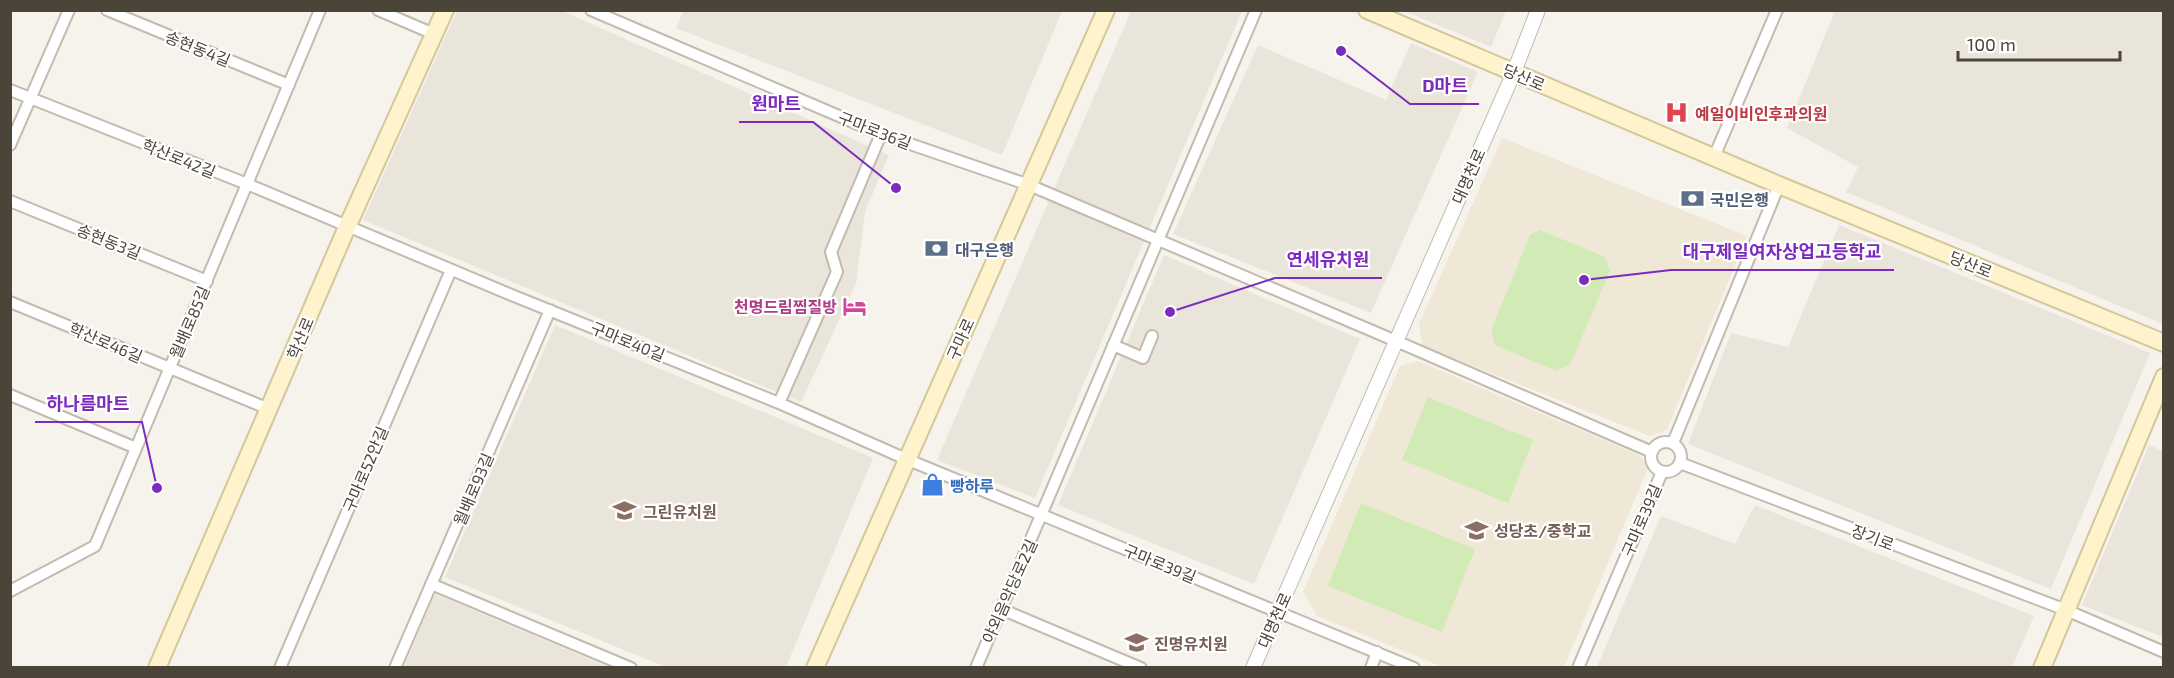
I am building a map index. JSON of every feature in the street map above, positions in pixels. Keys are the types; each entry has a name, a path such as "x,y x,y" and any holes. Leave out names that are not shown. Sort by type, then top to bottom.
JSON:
{"main road":[{"name":"학산로","path":"157,668 348,227 445,10"},
{"name":"구마로","path":"814,668 1106,10"},
{"name":"당산로","path":"1367,10 2163,343"},
{"path":"2042,668 2163,377"}],"street":[{"path":"10,145 69,10"},
{"name":"송현동4길","path":"107,10 289,85"},
{"name":"월배로85길","path":"10,591 95,546 320,10"},
{"path":"378,10 434,34"},
{"name":"구마로36길","path":"591,10 880,134 1029,185 1396,341"},
{"name":"야외음악당로2길","path":"975,668 1256,10"},
{"name":"대명천로","path":"1253,668 1514,72 1538,10"},
{"path":"1714,157 1777,10"},
{"name":"학산로42길","path":"10,90 247,184 348,227"},
{"path":"779,403 837,272 831,252 880,134"},
{"path":"1673,443 1779,184"},
{"name":"송현동3길","path":"10,201 207,281"},
{"name":"구마로40길","path":"348,227 779,403 906,459"},
{"name":"구마로52안길","path":"280,668 451,270"},
{"name":"학산로46길","path":"10,302 269,409"},
{"name":"월배로93길","path":"395,668 550,310"},
{"path":"1113,345 1143,358 1152,336"},
{"path":"1396,341 1652,452"},
{"path":"10,395 136,448"},
{"path":"1668,441 1673,443 1680,450 1680,463 1672,471 1662,472 1653,465 1652,452 1659,443 1668,441"},
{"name":"구마로39길","path":"906,459 1414,668"},
{"name":"장기로","path":"1680,463 2066,610 2163,652"},
{"name":"구마로39길","path":"1578,668 1662,472"},
{"path":"431,584 631,668"},
{"path":"1001,609 1141,668"},
{"path":"1371,668 1377,652"}],"shaded area":[{"path":"684,10 1062,11 1002,155 676,28"},
{"path":"457,11 562,11 889,155 865,212 856,284 801,402 363,220"},
{"path":"1131,11 1242,11 1035,498 937,460"},
{"path":"1404,11 1506,11 1491,47"},
{"path":"1835,11 2163,11 2163,324 1846,192 1858,167 1787,128"},
{"path":"1411,43 1478,72 1371,313 1173,234 1258,45 1386,100"},
{"path":"1502,138 1747,236 1667,430 1650,436 1422,346 1419,324"},
{"path":"1839,225 2150,353 2051,589 1688,444 1731,333 1788,347"},
{"path":"1164,255 1360,339 1254,584 1058,505"},
{"path":"555,325 873,458 786,667 666,667 445,577"},
{"name":"성당초/중학교","path":"1418,361 1639,455 1648,468 1564,667 1443,667 1317,616 1303,592 1400,366"},
{"path":"2149,445 2163,451 2163,637 2082,605"},
{"path":"1755,505 2034,616 2012,667 1597,667 1661,516 1735,544"},
{"path":"435,594 608,667 404,667"}],"green space":[{"path":"1540,230 1605,257 1610,271 1570,365 1556,371 1495,345 1491,331 1530,235"},
{"path":"1428,397 1533,440 1508,503 1402,460"},
{"path":"1361,503 1475,549 1442,632 1328,586"}],"place":[{"name":"D마트","path":"1341,51"},
{"name":"예일이비인후과의원","path":"1677,113"},
{"name":"원마트","path":"896,188"},
{"name":"국민은행","path":"1692,199"},
{"name":"대구은행","path":"937,249"},
{"name":"대구제일여자상업고등학교","path":"1584,280"},
{"name":"천명드림찜질방","path":"855,306"},
{"name":"연세유치원","path":"1170,312"},
{"name":"빵하루","path":"932,485"},
{"name":"하나름마트","path":"157,488"},
{"name":"그린유치원","path":"625,511"},
{"name":"성당초/중학교","path":"1476,530"},
{"name":"진명유치원","path":"1136,643"}]}
